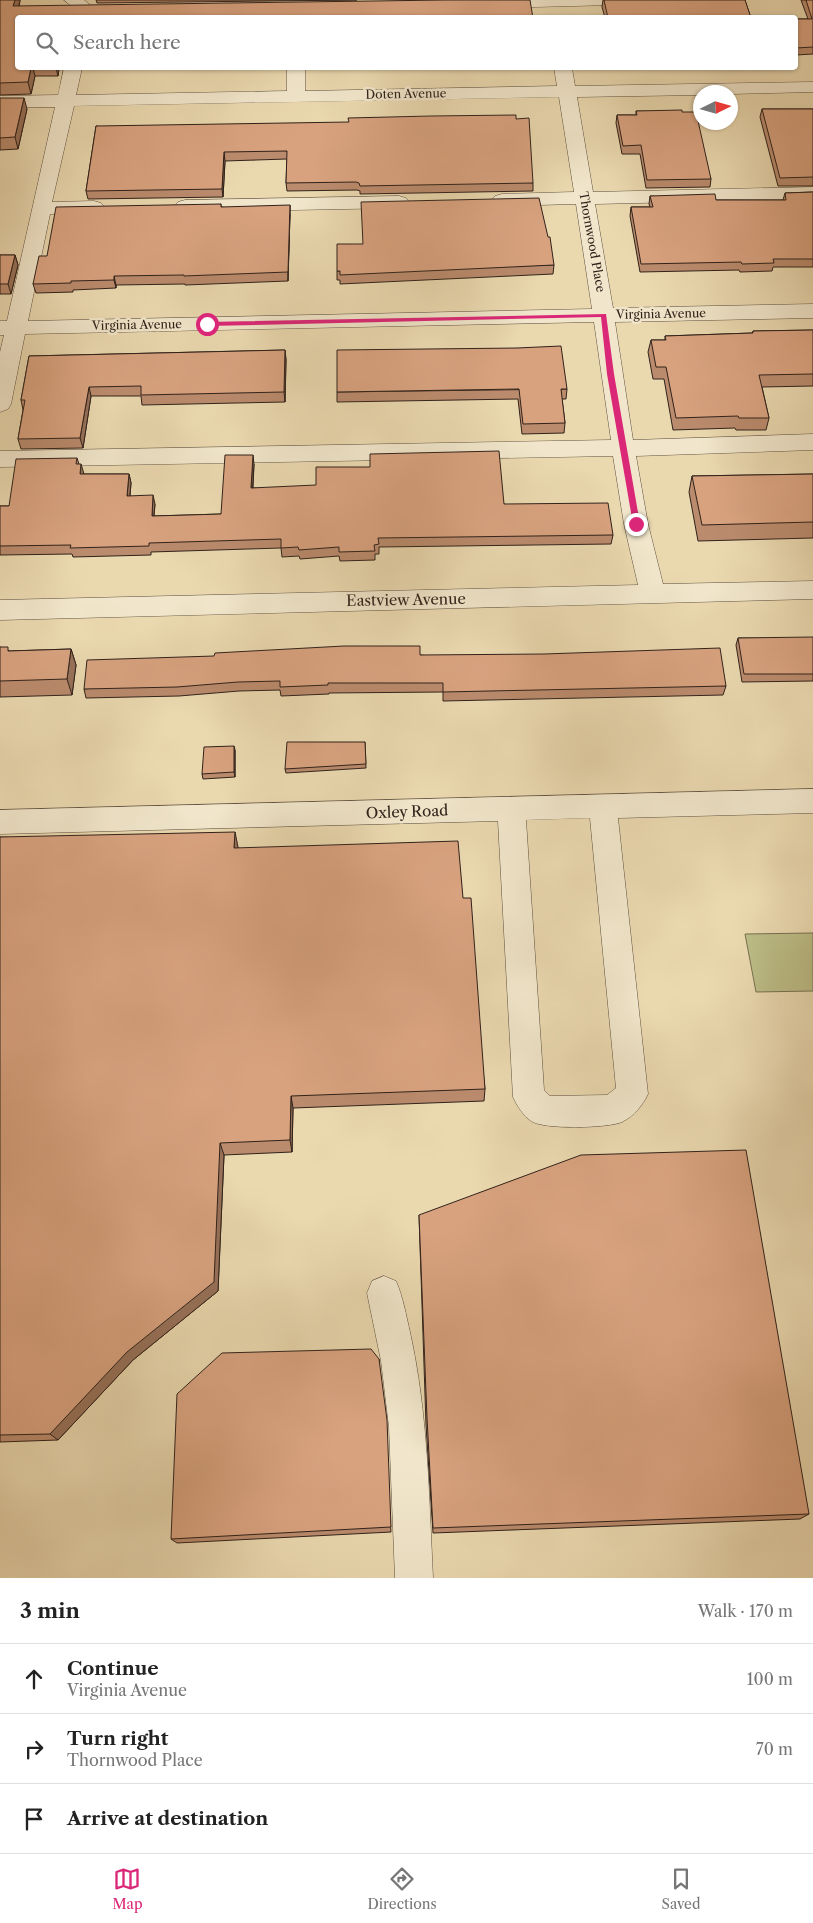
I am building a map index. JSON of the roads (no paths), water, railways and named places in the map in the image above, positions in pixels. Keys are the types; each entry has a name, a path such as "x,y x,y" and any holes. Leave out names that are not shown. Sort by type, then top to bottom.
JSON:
{"street":[{"path":"476,4 551,6 612,0"},
{"path":"80,9 104,10"},
{"path":"0,404 8,328 40,208 73,70"},
{"path":"296,70 296,96"},
{"name":"Thornwood Place","path":"563,70 604,315 623,448 636,524 652,594"},
{"name":"Doten Avenue","path":"0,102 813,87"},
{"path":"486,200 813,193"},
{"path":"169,206 416,201"},
{"path":"40,208 110,207"},
{"name":"Virginia Avenue","path":"8,328 813,311"},
{"path":"0,459 623,448 813,442"},
{"name":"Eastview Avenue","path":"0,610 813,590"},
{"name":"Oxley Road","path":"0,822 813,801"},
{"path":"511,809 529,1097 543,1111 613,1110 632,1094 603,806"},
{"path":"384,1293 399,1361 407,1427 414,1578"}]}
